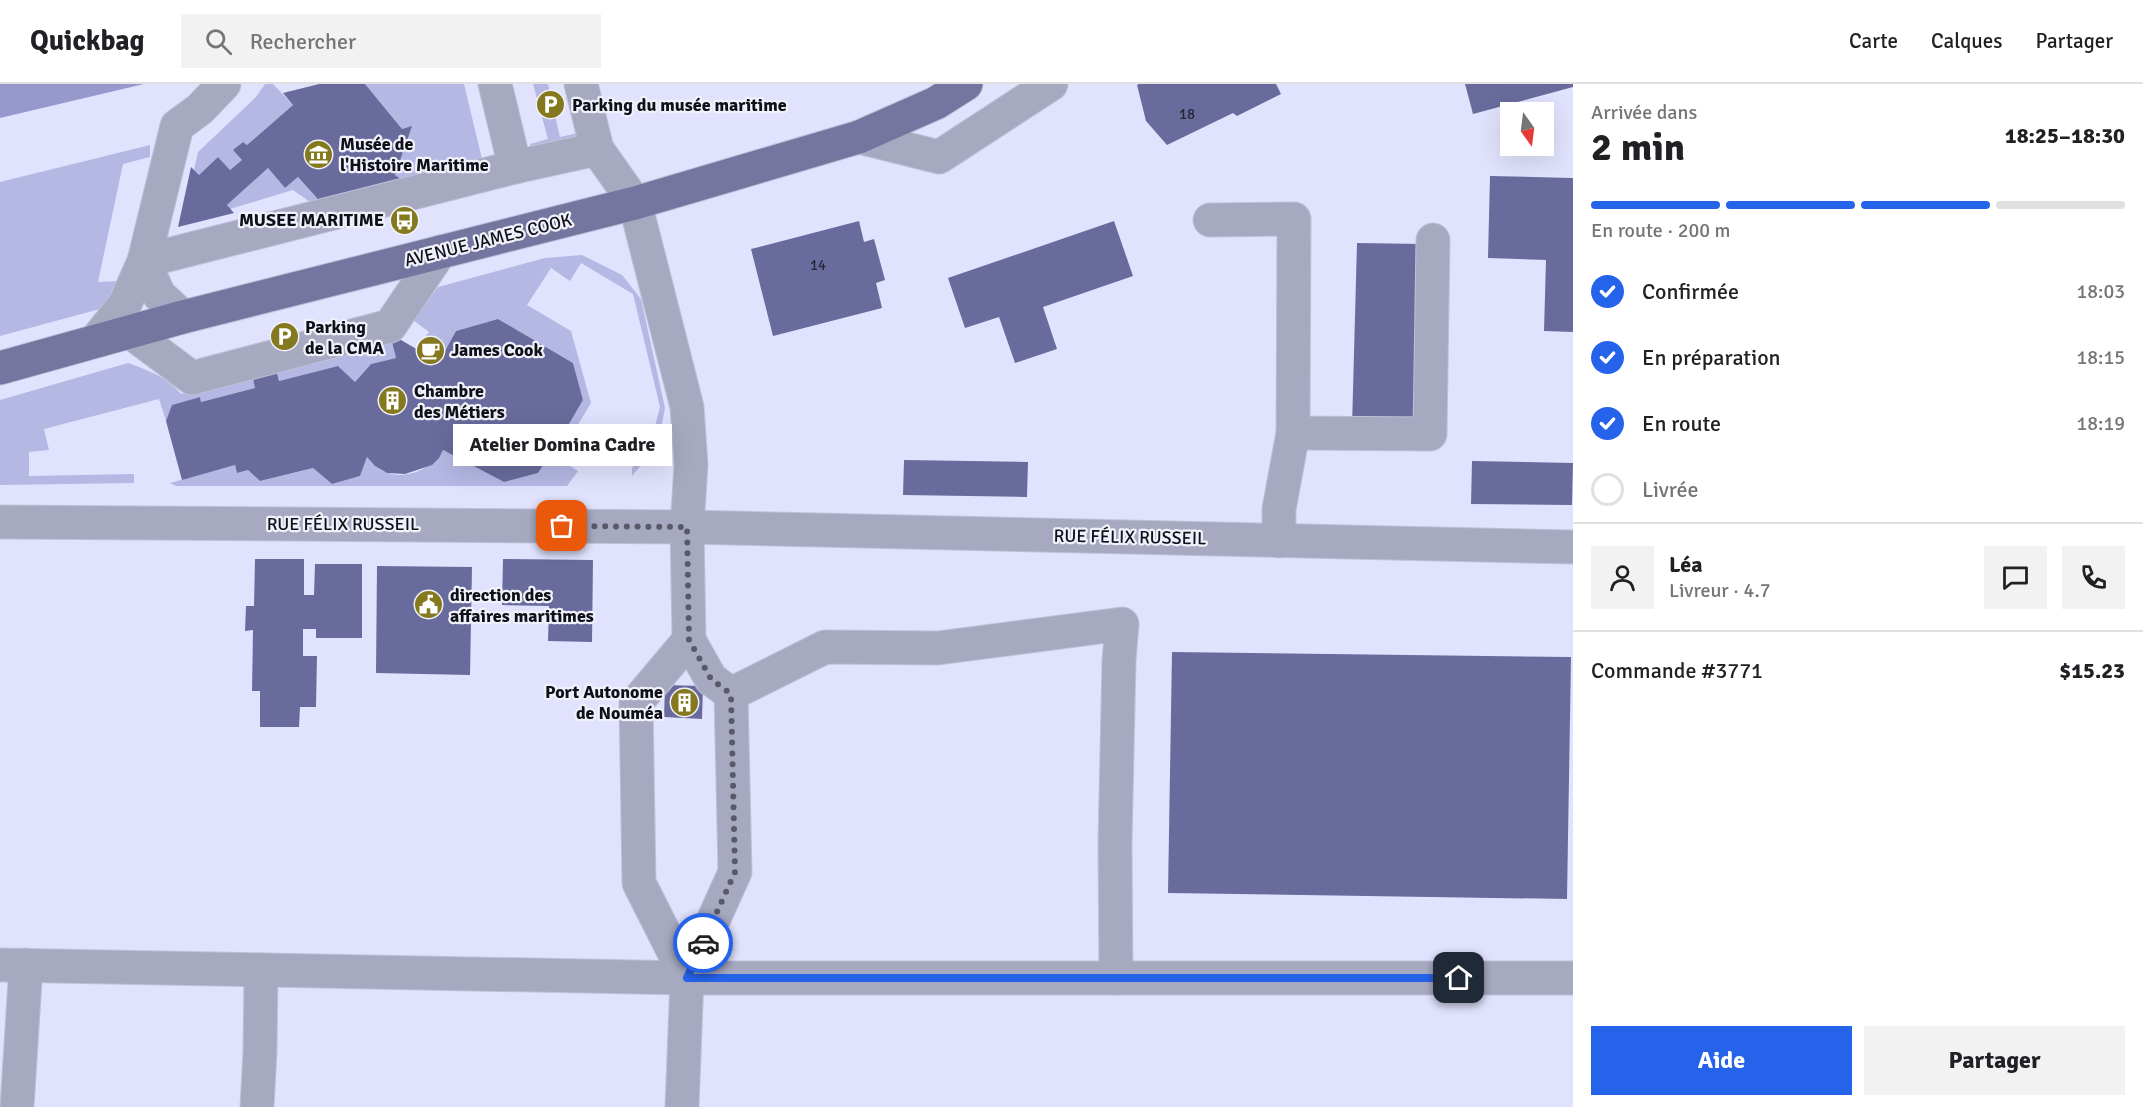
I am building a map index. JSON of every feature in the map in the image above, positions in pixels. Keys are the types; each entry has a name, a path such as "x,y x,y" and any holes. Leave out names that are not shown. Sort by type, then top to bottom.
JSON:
{"main road":[{"name":"AVENUE JAMES COOK","path":"0,368 97,339 635,203 859,136 936,103 966,84"}],"street":[{"path":"97,339 125,304 144,261 177,126 200,109 224,84"},
{"path":"495,84 515,167"},
{"path":"581,84 597,149 635,203 687,407 691,465 687,527 689,640 711,679 731,694"},
{"path":"859,136 939,157 1051,84"},
{"path":"144,261 515,167 597,149"},
{"path":"1210,220 1294,219 1293,433 1279,508 1279,541"},
{"path":"1293,433 1430,434 1433,240"},
{"path":"129,331 192,378 390,326 440,252"},
{"path":"144,261 159,295 183,317"},
{"name":"RUE FÉLIX RUSSEIL","path":"0,522 687,527 1573,547"},
{"path":"731,694 825,647 938,648 1122,624 1119,660 1115,843 1116,978"},
{"path":"687,978 639,883 636,703 689,640"},
{"path":"682,1107 687,978 735,872 731,694"},
{"path":"17,1107 13,965 687,978 1573,978"},
{"path":"257,1107 261,1051 261,970"}],"shaded area":[{"path":"0,84 144,84 0,118"},
{"path":"265,84 273,84 293,105 247,145 243,142 234,150 242,160 230,170 218,157 199,175 194,170 198,152 256,97"},
{"path":"365,84 464,84 483,163 408,184 395,175 411,127 402,129"},
{"path":"533,84 548,84 560,137 582,132 584,139 532,151 530,144 548,139"},
{"path":"150,145 150,157 123,164 98,282 120,281 111,306 0,336 0,182"},
{"path":"268,168 285,188 298,177 317,198 317,207 293,190 230,209 227,205"},
{"path":"582,255 622,275 641,299 665,408 658,445 632,476 632,468 651,441 660,407 633,294 581,263 570,281 551,268 527,305 571,331 591,403 558,458 578,471 567,486 176,486 170,483 235,465 237,473 248,470 260,481 313,468 332,484 360,476 367,457 382,471 401,475 426,467 443,450 504,482 538,473 583,400 573,363 498,319 456,331 441,360 418,346 429,332 413,320 438,287 545,258"},
{"path":"392,342 396,358 371,364 355,382 338,366 279,381 276,369"},
{"path":"128,363 150,371 176,388 181,394 252,375 255,388 201,402 200,397 173,405 166,421 159,399 44,429 49,450 29,452 29,476 134,474 134,483 0,485 0,400"}],"building":[{"name":"Musée de l'Histoire Maritime","path":"319,84 365,84 402,129 412,126 395,175 408,184 317,207 317,198 298,177 285,188 268,168 227,205 234,213 178,227 191,167 199,175 218,157 230,170 242,160 233,150 243,142 247,145 293,105 283,93"},
{"path":"1276,84 1281,94 1237,116 1233,113 1167,145 1146,121 1137,85"},
{"path":"1465,84 1573,84 1573,87 1517,102 1500,102 1500,107 1473,114"},
{"path":"1490,176 1573,178 1573,332 1544,331 1546,260 1488,258"},
{"path":"859,221 864,242 874,239 885,280 876,283 882,308 773,336 751,249"},
{"path":"1114,221 1133,276 1043,307 1057,349 1015,363 999,317 965,328 948,278"},
{"path":"1357,243 1423,244 1419,428 1352,427"},
{"name":"Chambre des Métiers","path":"498,319 573,363 583,400 538,473 504,482 443,450 432,465 405,474 387,473 375,466 367,457 360,476 332,484 313,468 260,481 248,470 237,473 235,465 182,480 166,421 172,405 200,397 201,402 255,388 252,375 276,369 279,381 338,366 355,382 371,364 396,358 392,342 401,340 439,362 456,331"},
{"path":"904,460 1028,462 1027,497 903,495"},
{"path":"1472,461 1573,463 1572,505 1471,504"},
{"path":"255,559 304,559 304,595 314,595 315,564 362,564 362,638 316,638 316,629 303,629 303,656 317,656 316,707 300,707 299,727 260,727 260,691 252,691 253,630 245,631 246,606 254,606"},
{"path":"503,559 593,560 592,642 548,641 549,606 502,605"},
{"path":"377,566 472,567 470,675 376,673"},
{"path":"1172,652 1571,657 1567,899 1168,893"},
{"name":"Port Autonome de Nouméa","path":"665,685 703,686 702,719 664,717"}],"way so far":[{"path":"562,526 687,527 689,640 711,679 731,694 735,872 703,943"}],"place":[{"name":"Parking du musée maritime","path":"551,105"},
{"name":"Musée de l'Histoire Maritime","path":"319,154"},
{"name":"MUSEE MARITIME","path":"405,220"},
{"name":"Parking de la CMA","path":"284,337"},
{"name":"James Cook","path":"430,350"},
{"name":"Chambre des Métiers","path":"393,401"},
{"name":"Atelier Domina Cadre","path":"562,526"},
{"name":"direction des affaires maritimes","path":"429,605"},
{"name":"Port Autonome de Nouméa","path":"684,702"}],"route":[{"path":"703,943 687,978 1459,978"}]}
